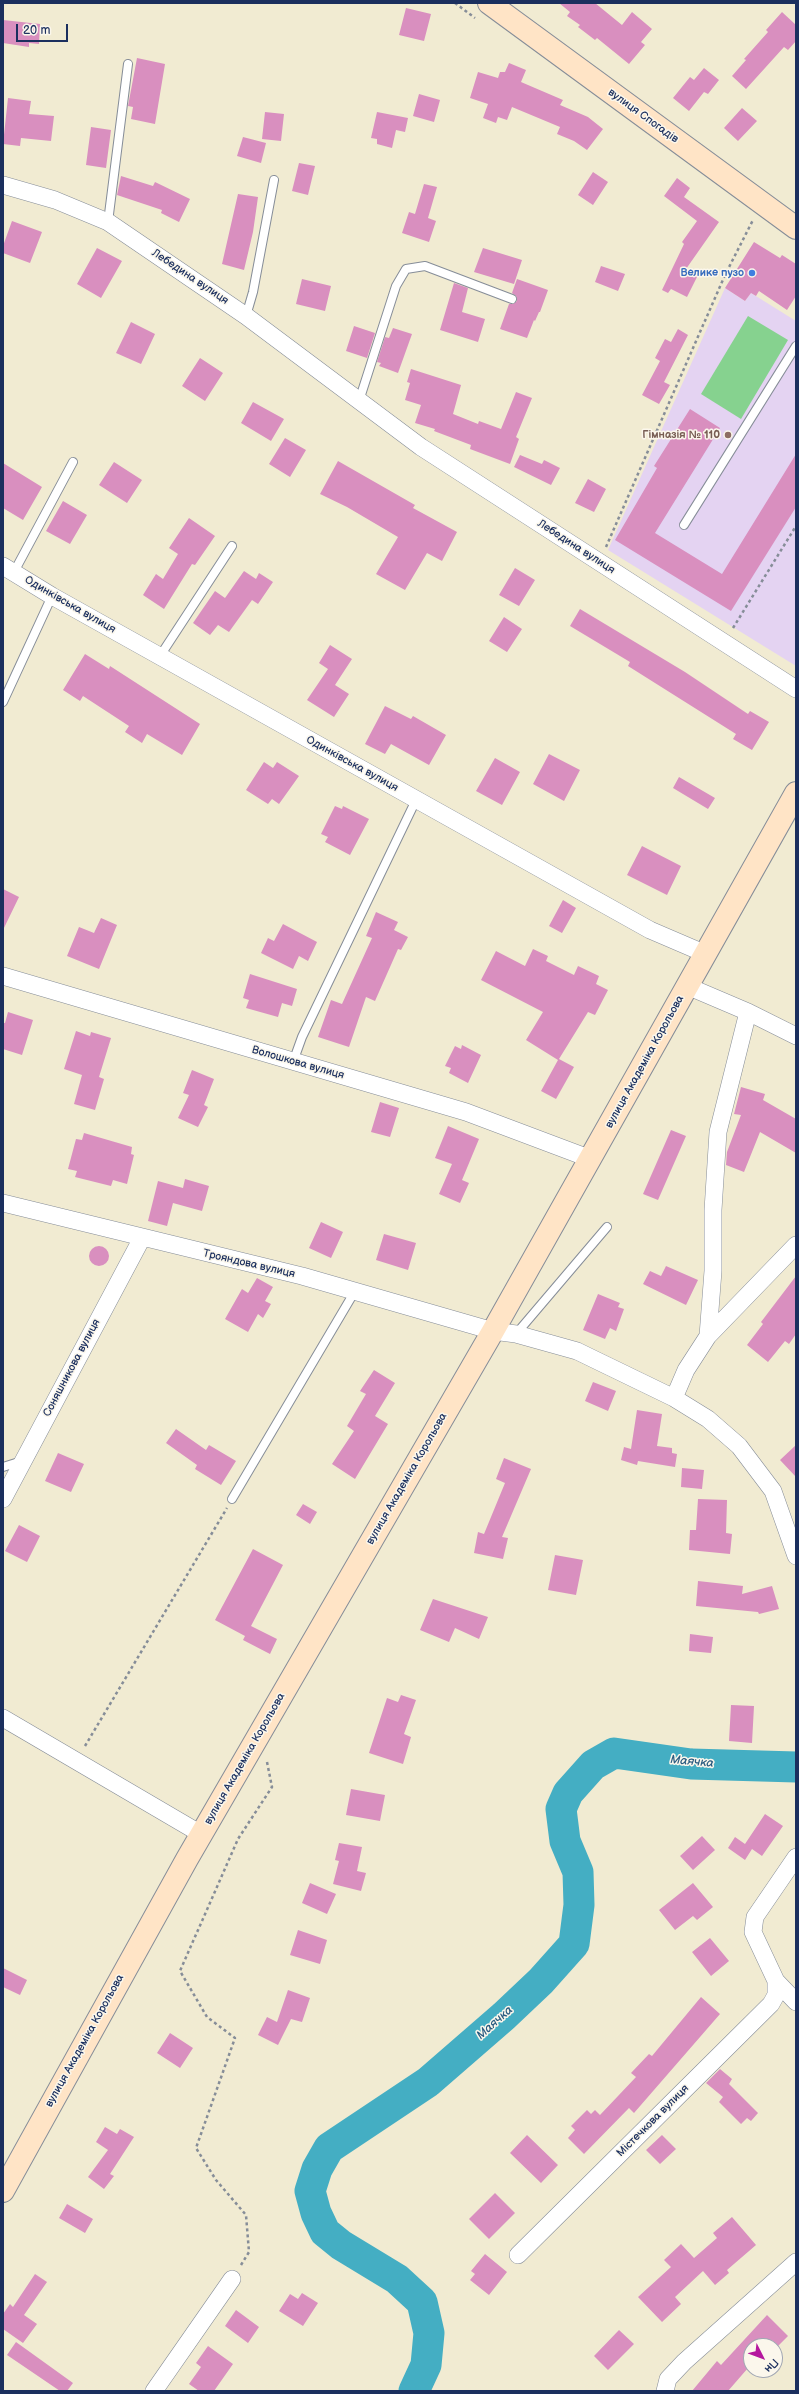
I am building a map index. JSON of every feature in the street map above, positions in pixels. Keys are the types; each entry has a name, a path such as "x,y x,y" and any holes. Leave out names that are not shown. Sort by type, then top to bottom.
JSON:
{"main road":[{"name":"вулиця Спогадів","path":"490,3 796,228"},
{"name":"вулиця Академіка Корольова","path":"3,2191 201,1834 493,1331 796,793"}],"street":[{"name":"Лебедина вулиця","path":"3,185 55,200 108,222 246,316 420,447 796,689"},
{"name":"Одинківська вулиця","path":"8,569 52,596 650,930 706,954"},
{"name":"Волошкова вулиця","path":"3,976 466,1112 591,1159"},
{"path":"687,986 748,1012 796,1036"},
{"path":"708,1336 713,1271 713,1210 718,1132 748,1012"},
{"name":"Трояндова вулиця","path":"3,1203 355,1290 493,1331"},
{"name":"Соняшникова вулиця","path":"3,1499 142,1238"},
{"path":"674,1398 686,1370 708,1336 796,1245"},
{"path":"493,1331 516,1334 577,1351 674,1398 708,1420 739,1446 773,1491 796,1556"},
{"path":"3,1718 201,1834"},
{"path":"796,1857 755,1917 753,1932 776,1981 796,2002"},
{"name":"Містечкова вулиця","path":"518,2255 771,2004 776,1995 776,1981"},
{"path":"665,2391 668,2379 684,2362 796,2262"},
{"path":"154,2391 232,2279"}],"lane":[{"path":"108,222 128,64"},
{"path":"246,316 253,292 274,180"},
{"path":"359,402 396,286 406,269 425,266 512,299"},
{"path":"684,525 796,346"},
{"path":"8,569 73,462"},
{"path":"160,656 232,546"},
{"path":"3,702 52,596"},
{"path":"293,1062 302,1037 416,800"},
{"path":"516,1334 607,1227"},
{"path":"232,1499 355,1290"},
{"path":"3,1467 23,1460"}],"path":[{"path":"599,562 725,275 762,204"},
{"path":"733,628 796,526"},
{"path":"76,1762 232,1499"},
{"path":"232,2279 249,2252 246,2215 216,2180 196,2148 235,2038 207,2017 180,1970 238,1839 272,1787 259,1735"}],"shaded area":[{"name":"Гімназія № 110","path":"725,288 745,301 751,293 796,321 796,666 608,550"}],"green space":[{"path":"748,316 788,340 741,419 701,394"}],"building":[{"path":"559,3 595,3 622,25 632,12 652,29 641,42 645,45 629,64 597,38 595,40 578,27 580,25 567,16 570,12"},
{"path":"406,8 431,14 424,41 399,35"},
{"path":"782,12 796,25 796,41 788,50 784,47 746,89 732,76 746,60 744,59 768,32 766,30"},
{"path":"3,20 40,24 39,44 29,43 29,47 3,43"},
{"path":"137,58 165,64 155,124 131,119 133,107 128,106"},
{"path":"509,63 526,70 521,82 563,100 560,105 588,117 603,129 587,150 574,141 557,134 560,127 512,107 507,120 498,117 496,123 483,118 488,104 470,98 478,72 498,78 500,72 505,72"},
{"path":"704,68 719,80 708,94 704,92 689,111 673,98 690,77 694,80"},
{"path":"419,94 440,100 434,122 413,116"},
{"path":"8,98 31,101 29,114 54,116 51,141 21,138 20,146 3,144"},
{"path":"742,108 757,121 738,141 724,128"},
{"path":"265,112 284,114 281,141 262,139"},
{"path":"377,112 408,118 405,132 396,130 392,148 377,144 377,139 371,138"},
{"path":"91,127 111,130 106,168 86,165"},
{"path":"243,137 266,143 261,163 237,156"},
{"path":"299,163 315,166 308,195 292,191"},
{"path":"593,172 608,182 593,205 578,195"},
{"path":"121,176 153,186 155,182 190,199 179,222 161,213 162,210 117,195"},
{"path":"677,178 690,188 684,197 719,222 686,269 698,275 687,297 671,289 668,293 662,290 684,244 682,242 697,221 664,196"},
{"path":"424,184 437,187 428,218 436,221 429,242 402,233 409,212 415,214"},
{"path":"238,194 258,197 253,232 244,270 222,264"},
{"path":"12,221 42,232 30,263 3,253 3,246"},
{"path":"754,242 780,258 782,255 796,264 796,296 787,310 759,291 756,296 751,293 745,301 725,288"},
{"path":"97,248 122,261 101,298 77,284"},
{"path":"483,248 522,260 514,284 474,272"},
{"path":"601,266 625,274 618,291 595,282"},
{"path":"302,279 331,286 325,311 296,304"},
{"path":"517,279 548,290 540,312 535,321 534,320 527,338 500,329 509,304 513,304 517,301 516,296 512,293"},
{"path":"454,283 468,288 462,312 485,319 478,342 440,330"},
{"path":"131,322 155,334 141,364 116,353"},
{"path":"354,326 375,333 367,358 346,351"},
{"path":"393,328 412,334 398,373 379,366 381,363 377,362 385,337 389,338"},
{"path":"678,329 688,335 664,382 670,385 659,404 642,395 660,361 655,358 665,339 671,342"},
{"path":"200,358 223,373 205,401 182,386"},
{"path":"411,369 461,385 453,414 478,424 479,421 501,429 516,392 532,398 516,437 519,439 510,464 470,449 471,445 434,431 435,429 415,423 421,405 405,400 410,383 407,382"},
{"path":"253,402 284,419 271,441 241,423"},
{"path":"690,409 720,428 655,533 722,574 796,454 796,507 731,611 615,540 657,468 654,466"},
{"path":"285,438 306,450 290,477 269,464"},
{"path":"520,455 542,464 544,460 560,468 551,485 514,467"},
{"path":"338,461 415,505 413,508 457,532 442,561 427,553 405,590 376,574 398,537 347,507 320,494"},
{"path":"114,462 142,480 127,503 99,485"},
{"path":"3,463 42,487 23,520 3,508"},
{"path":"588,479 606,489 594,512 575,503"},
{"path":"63,501 87,515 70,544 46,531"},
{"path":"189,518 215,536 195,565 192,564 164,609 143,595 156,574 163,579 178,554 169,548"},
{"path":"515,568 535,580 519,606 499,595"},
{"path":"244,571 256,579 259,573 273,582 258,604 252,600 229,632 218,625 210,635 193,623 215,591 225,598"},
{"path":"580,609 685,672 748,714 750,711 769,722 752,750 733,739 736,734 628,666 630,662 570,626"},
{"path":"504,617 522,629 507,652 489,641"},
{"path":"330,645 352,659 335,685 349,694 334,717 307,700 328,669 319,663"},
{"path":"85,654 109,669 110,666 200,724 182,755 147,734 142,743 125,732 129,726 83,696 80,701 63,690"},
{"path":"385,706 411,719 413,716 446,735 429,765 391,744 385,754 365,744"},
{"path":"549,754 580,770 564,801 533,784"},
{"path":"495,758 520,772 502,805 476,791"},
{"path":"264,762 273,768 277,762 299,776 279,804 272,799 268,804 246,790"},
{"path":"679,777 715,798 708,809 673,788"},
{"path":"335,806 342,809 343,806 369,819 350,855 325,842 328,837 321,834"},
{"path":"642,846 681,866 667,895 627,875"},
{"path":"3,889 19,897 3,930"},
{"path":"563,900 576,908 562,933 549,926"},
{"path":"376,912 398,922 394,930 408,937 401,950 398,949 375,1001 366,997 349,1047 318,1037 331,1000 342,1004 372,938 366,936"},
{"path":"101,918 117,925 99,969 67,956 79,927 94,933"},
{"path":"283,924 317,942 308,961 299,956 293,969 261,953 268,938 274,941"},
{"path":"533,949 548,956 546,961 574,975 578,966 599,976 596,984 608,990 595,1015 588,1012 559,1059 574,1067 556,1099 541,1091 558,1060 526,1040 543,1012 481,980 496,951 525,966"},
{"path":"250,974 297,989 292,1006 282,1003 278,1017 246,1008 249,1000 243,998"},
{"path":"8,1012 33,1020 22,1055 3,1049 3,1023 5,1023"},
{"path":"76,1031 90,1036 91,1032 111,1038 99,1077 104,1079 95,1110 74,1104 82,1075 64,1069"},
{"path":"462,1045 481,1055 468,1083 449,1073 451,1068 445,1066 455,1046 461,1049"},
{"path":"192,1070 214,1079 204,1105 208,1107 198,1127 178,1118 189,1095 183,1093"},
{"path":"741,1087 765,1094 763,1100 796,1119 796,1153 760,1132 744,1172 726,1165 727,1152 741,1115 734,1114"},
{"path":"380,1102 399,1108 390,1137 371,1132"},
{"path":"448,1126 479,1139 462,1180 469,1183 460,1203 439,1194 452,1164 435,1158"},
{"path":"671,1130 686,1136 658,1200 643,1194"},
{"path":"84,1133 132,1147 131,1154 134,1155 127,1184 113,1180 111,1186 75,1177 77,1171 68,1169 76,1139 82,1140"},
{"path":"185,1179 209,1186 202,1211 173,1203 167,1226 148,1221 158,1181 183,1188"},
{"path":"321,1222 343,1232 331,1258 309,1248"},
{"path":"384,1234 416,1243 408,1270 376,1260"},
{"path":"99,1246 106,1249 109,1256 106,1263 99,1266 92,1263 89,1256 92,1249"},
{"path":"666,1266 698,1280 686,1305 643,1284 650,1271 661,1276"},
{"path":"796,1276 796,1334 789,1344 785,1341 768,1362 747,1345 763,1324 761,1322"},
{"path":"257,1278 273,1287 265,1301 271,1304 263,1318 258,1314 248,1332 225,1319 242,1289 248,1293"},
{"path":"598,1294 620,1303 618,1307 624,1309 616,1331 610,1328 605,1339 583,1330"},
{"path":"374,1370 395,1383 375,1416 388,1424 355,1479 332,1464 354,1431 347,1426 366,1394 360,1391"},
{"path":"593,1382 616,1391 608,1411 585,1401"},
{"path":"637,1410 662,1414 657,1446 672,1448 672,1453 677,1454 675,1467 638,1461 637,1465 621,1460 624,1447 631,1449"},
{"path":"176,1429 206,1450 209,1445 236,1461 221,1485 195,1469 197,1465 166,1443"},
{"path":"796,1445 796,1477 780,1460"},
{"path":"58,1453 84,1464 71,1492 45,1481"},
{"path":"504,1458 531,1469 502,1537 508,1538 503,1559 474,1553 478,1532 484,1534 505,1483 496,1479"},
{"path":"682,1468 704,1470 702,1489 681,1487"},
{"path":"698,1499 727,1500 726,1533 732,1534 730,1554 689,1550 690,1530 696,1530"},
{"path":"303,1504 317,1512 310,1524 296,1515"},
{"path":"19,1525 40,1536 27,1562 5,1551"},
{"path":"253,1549 283,1565 251,1626 277,1639 270,1654 243,1640 245,1636 215,1620"},
{"path":"555,1555 583,1560 576,1595 548,1590"},
{"path":"698,1581 743,1586 742,1594 772,1586 779,1609 759,1614 758,1612 696,1606"},
{"path":"433,1599 488,1617 479,1639 455,1628 449,1642 420,1630"},
{"path":"690,1634 713,1637 711,1653 689,1651"},
{"path":"401,1695 416,1700 404,1734 411,1737 403,1764 369,1753 387,1698 398,1702"},
{"path":"731,1705 754,1706 752,1743 729,1741"},
{"path":"351,1789 385,1795 380,1821 346,1815"},
{"path":"765,1814 783,1826 762,1856 752,1849 745,1860 728,1848 735,1837 745,1844"},
{"path":"702,1836 715,1850 693,1870 680,1856"},
{"path":"339,1843 362,1847 357,1871 366,1873 361,1891 333,1884 339,1861 335,1860"},
{"path":"310,1883 336,1894 327,1914 302,1903"},
{"path":"693,1883 713,1907 697,1920 693,1916 675,1930 659,1910"},
{"path":"298,1930 327,1940 320,1964 290,1955"},
{"path":"710,1938 729,1961 711,1976 692,1952"},
{"path":"3,1968 27,1980 20,1995 3,1987"},
{"path":"288,1990 310,1998 302,2022 291,2019 278,2045 258,2035 267,2017 277,2022"},
{"path":"701,1997 720,2014 634,2113 629,2108 584,2154 568,2138 575,2130 571,2126 587,2110 591,2114 595,2110 600,2115 636,2077 631,2073 649,2054 652,2056"},
{"path":"170,2033 193,2048 180,2068 157,2053"},
{"path":"720,2069 732,2079 729,2084 758,2113 751,2121 747,2118 741,2124 719,2102 723,2097 706,2083"},
{"path":"105,2127 117,2134 120,2129 134,2137 110,2174 114,2176 104,2189 88,2177 108,2150 96,2142"},
{"path":"527,2135 558,2165 541,2183 510,2153"},
{"path":"662,2135 676,2149 660,2164 646,2150"},
{"path":"495,2193 515,2213 489,2239 469,2219"},
{"path":"67,2204 93,2219 85,2233 59,2218"},
{"path":"732,2217 756,2245 727,2270 729,2273 715,2285 703,2271 675,2297 681,2304 662,2322 638,2297 671,2267 664,2260 681,2244 694,2258 717,2238 713,2233"},
{"path":"485,2254 507,2272 489,2295 470,2280 475,2274 471,2271"},
{"path":"35,2274 47,2282 24,2315 37,2324 23,2343 3,2329 3,2314 10,2304 13,2307"},
{"path":"302,2293 318,2303 303,2326 279,2311 290,2294 298,2299"},
{"path":"236,2310 259,2327 248,2343 225,2326"},
{"path":"767,2315 788,2336 783,2341 783,2338 746,2338"},
{"path":"619,2330 634,2344 608,2370 594,2356"},
{"path":"743,2341 743,2374 728,2391 692,2391 717,2361 721,2365"},
{"path":"16,2342 73,2383 67,2391 60,2391 7,2355"},
{"path":"208,2346 233,2364 214,2391 199,2391 189,2384 201,2367 196,2363"}],"waterway":[{"name":"Маячка","path":"414,2391 426,2365 429,2333 422,2302 397,2279 341,2245 325,2232 316,2213 310,2191 317,2169 329,2148 428,2082 504,2016 541,1981 574,1944 579,1905 578,1872 565,1841 561,1809 568,1793 593,1765 614,1753 691,1764 796,1767"}],"place":[{"name":"Велике пузо","path":"752,273"},
{"name":"Гімназія № 110","path":"728,435"}]}
